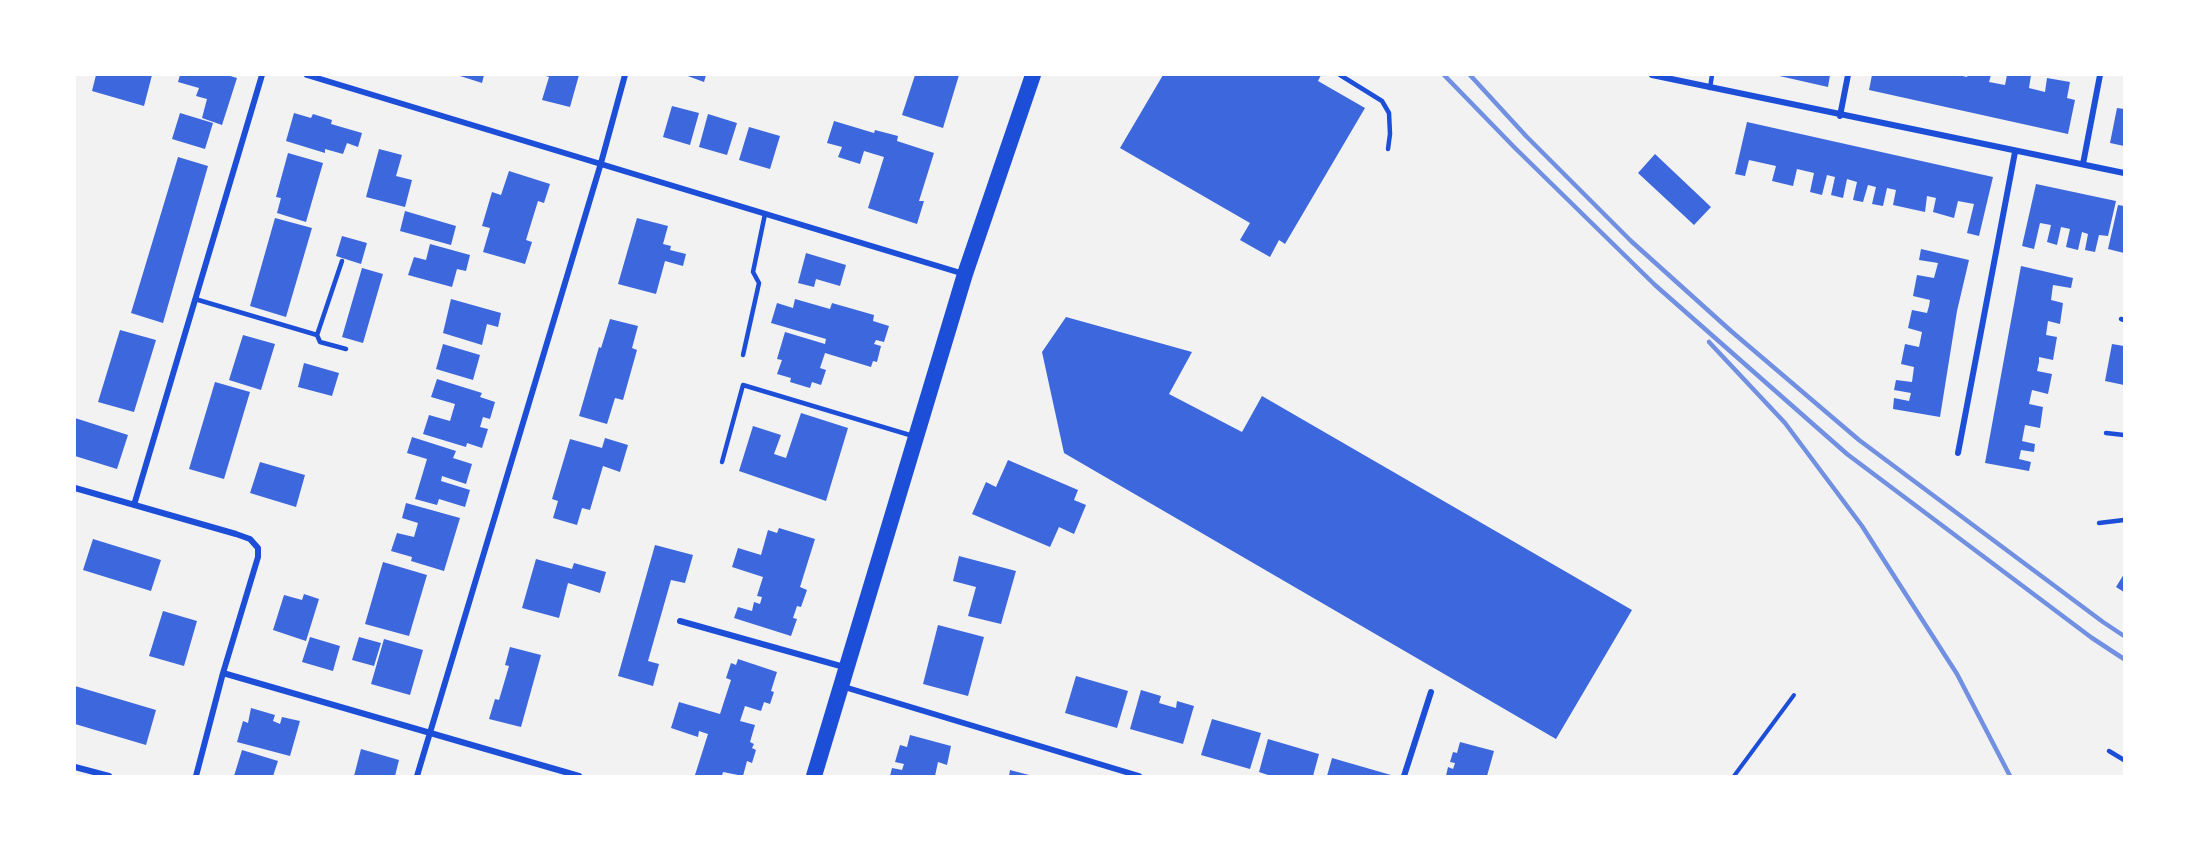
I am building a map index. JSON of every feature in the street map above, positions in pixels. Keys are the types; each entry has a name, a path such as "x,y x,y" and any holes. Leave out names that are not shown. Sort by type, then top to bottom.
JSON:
{"highway":[{"path":"814,776 965,274 1033,75"}],"street":[{"path":"134,505 262,75"},
{"path":"307,75 965,274"},
{"path":"417,776 601,163 625,75"},
{"path":"1652,75 1840,116 2124,173"},
{"path":"1840,116 1848,75"},
{"path":"2083,164 2100,75"},
{"path":"1958,453 2015,152"},
{"path":"75,488 236,534 250,539 258,548 258,557 223,673 196,776"},
{"path":"680,621 846,668"},
{"path":"223,673 579,776"},
{"path":"841,686 1139,776"},
{"path":"1404,776 1431,692"},
{"path":"75,767 109,776"}],"lane":[{"path":"1340,75 1382,101 1389,113 1388,149"},
{"path":"1710,88 1712,75"},
{"path":"743,355 759,283 753,272 765,214"},
{"path":"342,261 317,335 320,342 346,349"},
{"path":"195,299 317,335"},
{"path":"722,462 743,385 916,437"},
{"path":"2106,433 2124,435"},
{"path":"2099,523 2124,520"},
{"path":"2109,751 2124,760"}],"path":[{"path":"1734,776 1794,695"}],"building":[{"path":"96,75 152,75 144,106 92,91"},
{"path":"180,75 227,75 237,78 222,125 202,118 207,99 196,96 199,88 178,82"},
{"path":"457,75 484,75 482,83"},
{"path":"543,75 579,75 570,107 542,100 549,77"},
{"path":"685,75 706,75 704,82"},
{"path":"915,75 959,75 943,128 902,115"},
{"path":"1163,75 1321,75 1318,81 1365,108 1285,244 1279,240 1270,257 1240,240 1250,223 1120,148"},
{"path":"1775,75 1830,75 1828,87"},
{"path":"1872,75 1958,75 1967,77 1968,75 1991,75 1989,82 2005,85 2007,75 2031,75 2029,88 2045,92 2047,78 2070,82 2067,98 2075,100 2068,134 1869,90"},
{"path":"672,106 699,113 690,145 663,137"},
{"path":"2117,108 2124,109 2124,146 2110,143"},
{"path":"180,113 213,123 205,149 172,139"},
{"path":"294,113 311,118 313,114 332,120 331,124 362,133 358,147 347,143 343,154 325,149 325,153 286,141"},
{"path":"708,114 737,123 727,155 699,147"},
{"path":"834,121 874,133 875,130 898,136 897,141 934,153 919,201 924,201 917,224 868,208 884,157 864,151 860,164 838,157 842,147 827,143"},
{"path":"1747,122 1993,177 1979,236 1967,233 1974,204 1958,201 1954,218 1933,212 1936,198 1927,196 1925,212 1893,205 1896,190 1887,188 1883,206 1872,204 1876,187 1868,185 1863,202 1853,200 1857,182 1847,179 1843,198 1831,195 1835,177 1827,175 1822,195 1810,192 1814,173 1797,169 1793,186 1772,181 1776,166 1749,160 1745,176 1735,174"},
{"path":"749,127 780,136 770,169 739,160"},
{"path":"379,149 402,155 396,176 412,180 405,207 366,197"},
{"path":"288,153 323,163 306,222 277,213 281,198 276,197"},
{"path":"1655,154 1711,207 1694,225 1638,173"},
{"path":"178,157 208,166 163,323 131,313"},
{"path":"509,171 550,184 544,203 538,201 526,240 532,242 525,264 483,252 490,228 482,226 492,192 501,195"},
{"path":"2036,184 2116,201 2108,236 2099,235 2095,252 2085,250 2088,234 2082,232 2078,250 2066,247 2070,229 2061,227 2057,245 2047,242 2051,225 2040,223 2034,249 2022,246"},
{"path":"2118,205 2124,206 2124,253 2108,249"},
{"path":"405,211 456,226 451,245 400,231"},
{"path":"275,218 312,228 286,317 250,306"},
{"path":"637,218 668,226 663,244 671,246 670,250 686,254 683,266 665,261 656,294 618,284"},
{"path":"342,236 367,243 361,264 336,256"},
{"path":"430,244 470,255 466,271 457,269 452,287 408,275 414,257 426,260"},
{"path":"1921,249 1969,260 1957,311 1940,417 1893,409 1894,398 1909,401 1911,393 1894,390 1896,380 1912,382 1914,367 1901,364 1905,344 1919,347 1922,332 1908,328 1912,310 1927,313 1929,306 1930,300 1913,296 1917,275 1934,278 1938,263 1919,260"},
{"path":"806,253 846,265 840,286 816,279 814,287 798,283"},
{"path":"2021,266 2073,278 2071,288 2053,285 2051,300 2063,303 2060,324 2048,321 2046,335 2057,337 2053,360 2039,357 2037,371 2052,374 2048,394 2032,390 2029,404 2043,407 2040,428 2025,425 2022,441 2035,444 2034,452 2021,450 2019,459 2031,462 2029,471 1985,463"},
{"path":"362,268 383,274 363,343 342,337"},
{"path":"451,299 501,313 498,327 487,324 482,345 443,333"},
{"path":"795,299 830,309 832,303 874,315 873,321 889,326 884,342 876,340 874,344 881,346 877,362 873,361 871,367 825,353 820,368 826,370 821,385 812,382 810,388 790,382 791,378 777,374 782,360 777,359 785,332 825,344 826,339 771,323 777,303 793,308"},
{"path":"1066,317 1192,352 1169,394 1242,432 1262,396 1632,610 1556,739 1064,453 1042,352"},
{"path":"610,319 638,326 632,348 637,350 623,400 615,398 607,424 579,416 599,347 601,348"},
{"path":"120,330 156,340 134,412 98,402"},
{"path":"243,335 275,344 261,390 229,380"},
{"path":"443,344 480,355 473,380 436,369"},
{"path":"2112,344 2124,346 2124,385 2105,381"},
{"path":"304,363 339,373 332,396 298,387"},
{"path":"437,379 482,393 480,397 495,402 490,419 483,417 480,427 488,429 482,448 467,443 466,447 423,434 429,415 450,421 455,404 431,397"},
{"path":"215,382 250,392 224,479 189,469"},
{"path":"801,413 848,428 826,501 739,471 753,426 781,435 774,454 786,458"},
{"path":"75,418 128,435 117,469 75,456"},
{"path":"412,437 456,451 453,458 472,464 466,484 442,476 441,481 470,490 465,507 439,499 437,505 415,499 427,459 407,453"},
{"path":"605,438 628,445 620,472 603,466 590,510 582,508 577,525 553,518 558,501 552,499 570,439 602,448"},
{"path":"1008,460 1078,490 1074,500 1086,505 1074,534 1059,527 1050,547 972,514 986,482 996,487"},
{"path":"260,462 305,475 296,507 250,493"},
{"path":"406,503 460,518 444,571 411,561 412,557 391,551 397,533 414,537 418,523 402,518"},
{"path":"779,528 815,539 800,587 807,590 801,607 797,606 793,618 797,619 791,636 734,618 738,607 752,611 754,602 760,604 762,597 757,596 763,577 732,567 738,548 761,555 768,530 777,533"},
{"path":"93,539 161,560 151,591 83,570"},
{"path":"655,545 693,555 685,583 671,580 648,661 659,664 653,686 618,676"},
{"path":"959,556 1016,571 1001,624 968,616 976,587 953,581"},
{"path":"536,559 572,569 574,563 606,572 600,593 568,583 559,618 522,608"},
{"path":"383,562 427,575 409,636 365,624"},
{"path":"2124,574 2124,592 2116,587"},
{"path":"304,594 319,599 306,641 273,630 284,595 302,600"},
{"path":"163,611 197,621 184,666 149,656"},
{"path":"938,625 984,637 968,696 923,684"},
{"path":"310,637 340,646 333,671 302,662"},
{"path":"359,637 381,643 374,666 352,660"},
{"path":"384,639 423,650 410,695 371,684"},
{"path":"510,647 541,655 521,727 489,719 495,699 499,700 509,666 505,665"},
{"path":"738,659 777,672 771,691 774,692 770,704 764,702 761,711 745,706 740,721 755,725 750,742 754,744 752,748 756,750 752,763 747,761 743,776 723,772 722,776 695,775 708,734 699,731 698,737 671,728 679,702 720,714 731,680 726,678 731,663 736,665"},
{"path":"1076,676 1128,691 1117,728 1065,713"},
{"path":"75,686 156,710 146,745 75,724"},
{"path":"1141,690 1161,696 1159,703 1176,708 1177,701 1194,706 1183,744 1130,729"},
{"path":"251,708 275,715 273,721 280,724 282,717 300,721 290,756 237,742 243,721 248,723"},
{"path":"1212,719 1261,733 1250,769 1201,755"},
{"path":"910,735 951,746 947,765 938,762 935,776 890,776 892,768 902,770 904,764 895,762 900,745 907,747"},
{"path":"1268,739 1319,754 1313,776 1271,776 1259,772"},
{"path":"1460,742 1494,751 1487,776 1446,776 1448,767 1453,769 1455,763 1450,762 1453,752 1457,753"},
{"path":"361,749 399,760 395,776 354,776"},
{"path":"242,750 278,761 273,776 234,776"},
{"path":"1332,758 1391,775 1391,776 1327,776"},
{"path":"1010,770 1029,775 1029,776 1009,776"}],"railway":[{"path":"1444,75 1655,285 1847,454 2092,638 2124,659"},
{"path":"1470,75 1526,136 1631,241 1731,331 1859,440 2124,636"},
{"path":"1709,342 1785,423 1862,526 1957,674 2010,776"}]}
